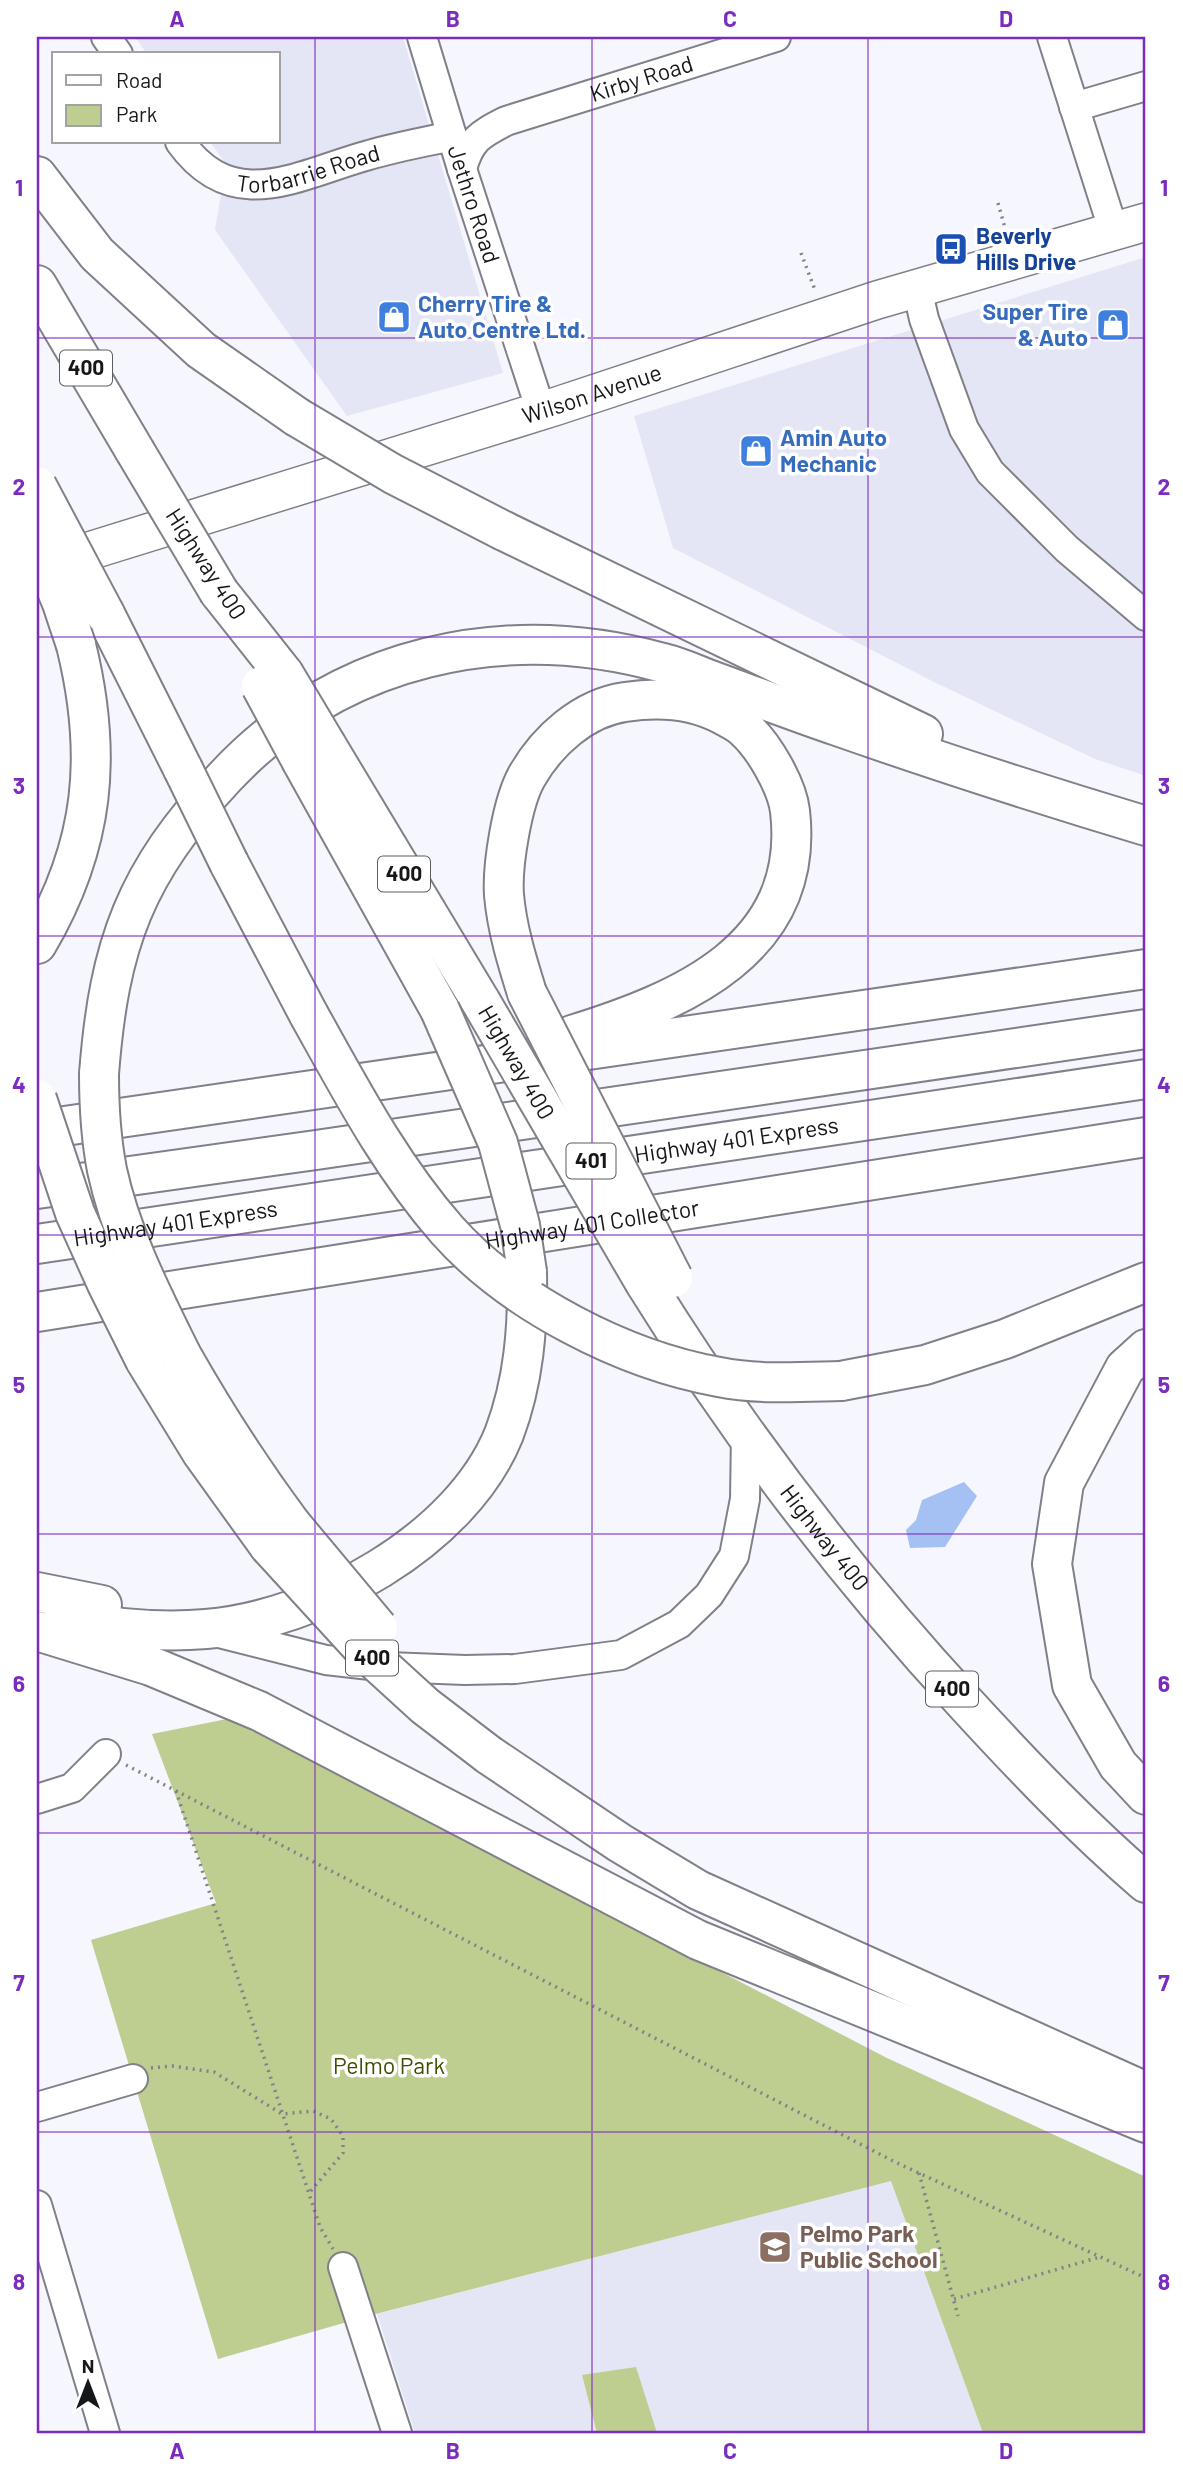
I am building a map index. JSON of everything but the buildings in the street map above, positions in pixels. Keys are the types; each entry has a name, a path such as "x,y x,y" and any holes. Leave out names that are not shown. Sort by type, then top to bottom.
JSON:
{"highway":[{"path":"37,176 97,254 201,350 297,417 393,474 504,531 1053,798"},
{"name":"Highway 400","path":"37,285 273,680 314,754 481,1002 659,1280 737,1420 827,1543 918,1652 1022,1765 1146,1883"},
{"path":"37,486 105,614 229,863 373,1129 407,1180 448,1231 518,1291 573,1325 608,1342 661,1362 719,1378 780,1383 841,1381 925,1365 1005,1339 1146,1282"},
{"path":"37,543 76,645 90,710 92,748 89,799 78,850 54,915 37,944"},
{"path":"1146,826 834,725 664,663 593,648 527,645 466,650 416,660 370,675 332,693 291,719 245,756 176,834 144,883 121,937 106,1003 99,1074 103,1145 116,1202 135,1257 163,1357 202,1453 280,1536 348,1594 403,1657 492,1750 620,1843 698,1890 1146,2092"},
{"path":"435,1073 525,1050 608,1024 659,1003 705,980 731,961 751,941 780,896 789,870 794,840 789,800 768,758 745,729 696,704 669,699 642,699 610,704 578,720 549,745 526,778 507,839 504,893 511,943 527,993 659,1280"},
{"path":"37,1614 122,1628 206,1629 249,1622 300,1606 365,1577 396,1559 432,1531 462,1501 503,1436 516,1397 524,1358 528,1315 527,1272 520,1224 498,1143 440,1010 314,754"},
{"path":"37,1129 1146,969"},
{"name":"401","path":"37,1189 1146,1028"},
{"name":"Highway 401 Express","path":"37,1244 1146,1079"},
{"path":"37,1099 75,1213 107,1284 163,1357"},
{"name":"Highway 401 Collector","path":"37,1312 1146,1137"},
{"path":"1146,1349 1125,1368 1063,1483 1052,1564 1072,1685 1118,1765 1146,1796"},
{"path":"37,1592 103,1605 143,1608 219,1610 300,1606"},
{"path":"37,1631 151,1666 212,1690 312,1737 698,1940 1146,2123"}],"main road":[{"name":"Wilson Avenue","path":"37,567 541,411 917,288 1130,227"}],"street":[{"path":"106,37 117,52"},
{"name":"Jethro Road","path":"422,37 541,411"},
{"name":"Kirby Road","path":"462,169 466,153 475,141 506,121 776,37"},
{"path":"1052,37 1074,107 1130,227"},
{"path":"1074,107 1146,86"},
{"name":"Kirby Road","path":"442,98 468,117 506,121"},
{"name":"Torbarrie Road","path":"181,144 189,155 209,171 230,183 252,186 275,184 370,154 452,136"},
{"path":"917,288 924,318 964,429 990,472 1067,549 1146,616"},
{"path":"206,1629 326,1660 388,1667 515,1669 621,1654 679,1623 709,1595 734,1556 745,1499 737,1420"},
{"path":"37,1799 72,1788 106,1754"},
{"path":"37,2107 133,2079"},
{"path":"37,2205 105,2433"},
{"path":"344,2267 397,2433"}],"path":[{"path":"801,253 825,317"},
{"path":"106,1754 919,2173 1146,2278"},
{"path":"176,1791 320,2227 344,2267"},
{"path":"133,2079 153,2067 172,2066 215,2072 282,2114 313,2111 331,2119 342,2136 342,2153 309,2193"},
{"path":"919,2173 958,2316"},
{"path":"954,2299 1101,2257"}],"shaded area":[{"path":"135,37 403,37 503,373 347,416 215,230 226,164 211,144 280,144 280,52 146,52"},
{"path":"1146,257 1146,776 1095,759 932,681 673,548 634,416"},
{"name":"Pelmo Park Public School","path":"892,2180 983,2433 415,2433 377,2314"}],"green space":[{"name":"Pelmo Park","path":"232,1718 887,2058 1146,2177 1146,2433 983,2433 891,2181 368,2316 218,2359 91,1940 216,1903 152,1734"},
{"path":"636,2367 657,2433 597,2433 582,2375"}],"water":[{"path":"964,1482 977,1496 945,1547 910,1548 906,1530 916,1520 922,1500"}],"place":[{"name":"Beverly Hills Drive","path":"951,249"},
{"name":"Cherry Tire & Auto Centre Ltd.","path":"394,317"},
{"name":"Super Tire & Auto","path":"1113,325"},
{"name":"Amin Auto Mechanic","path":"756,451"},
{"name":"Pelmo Park Public School","path":"775,2247"}]}
